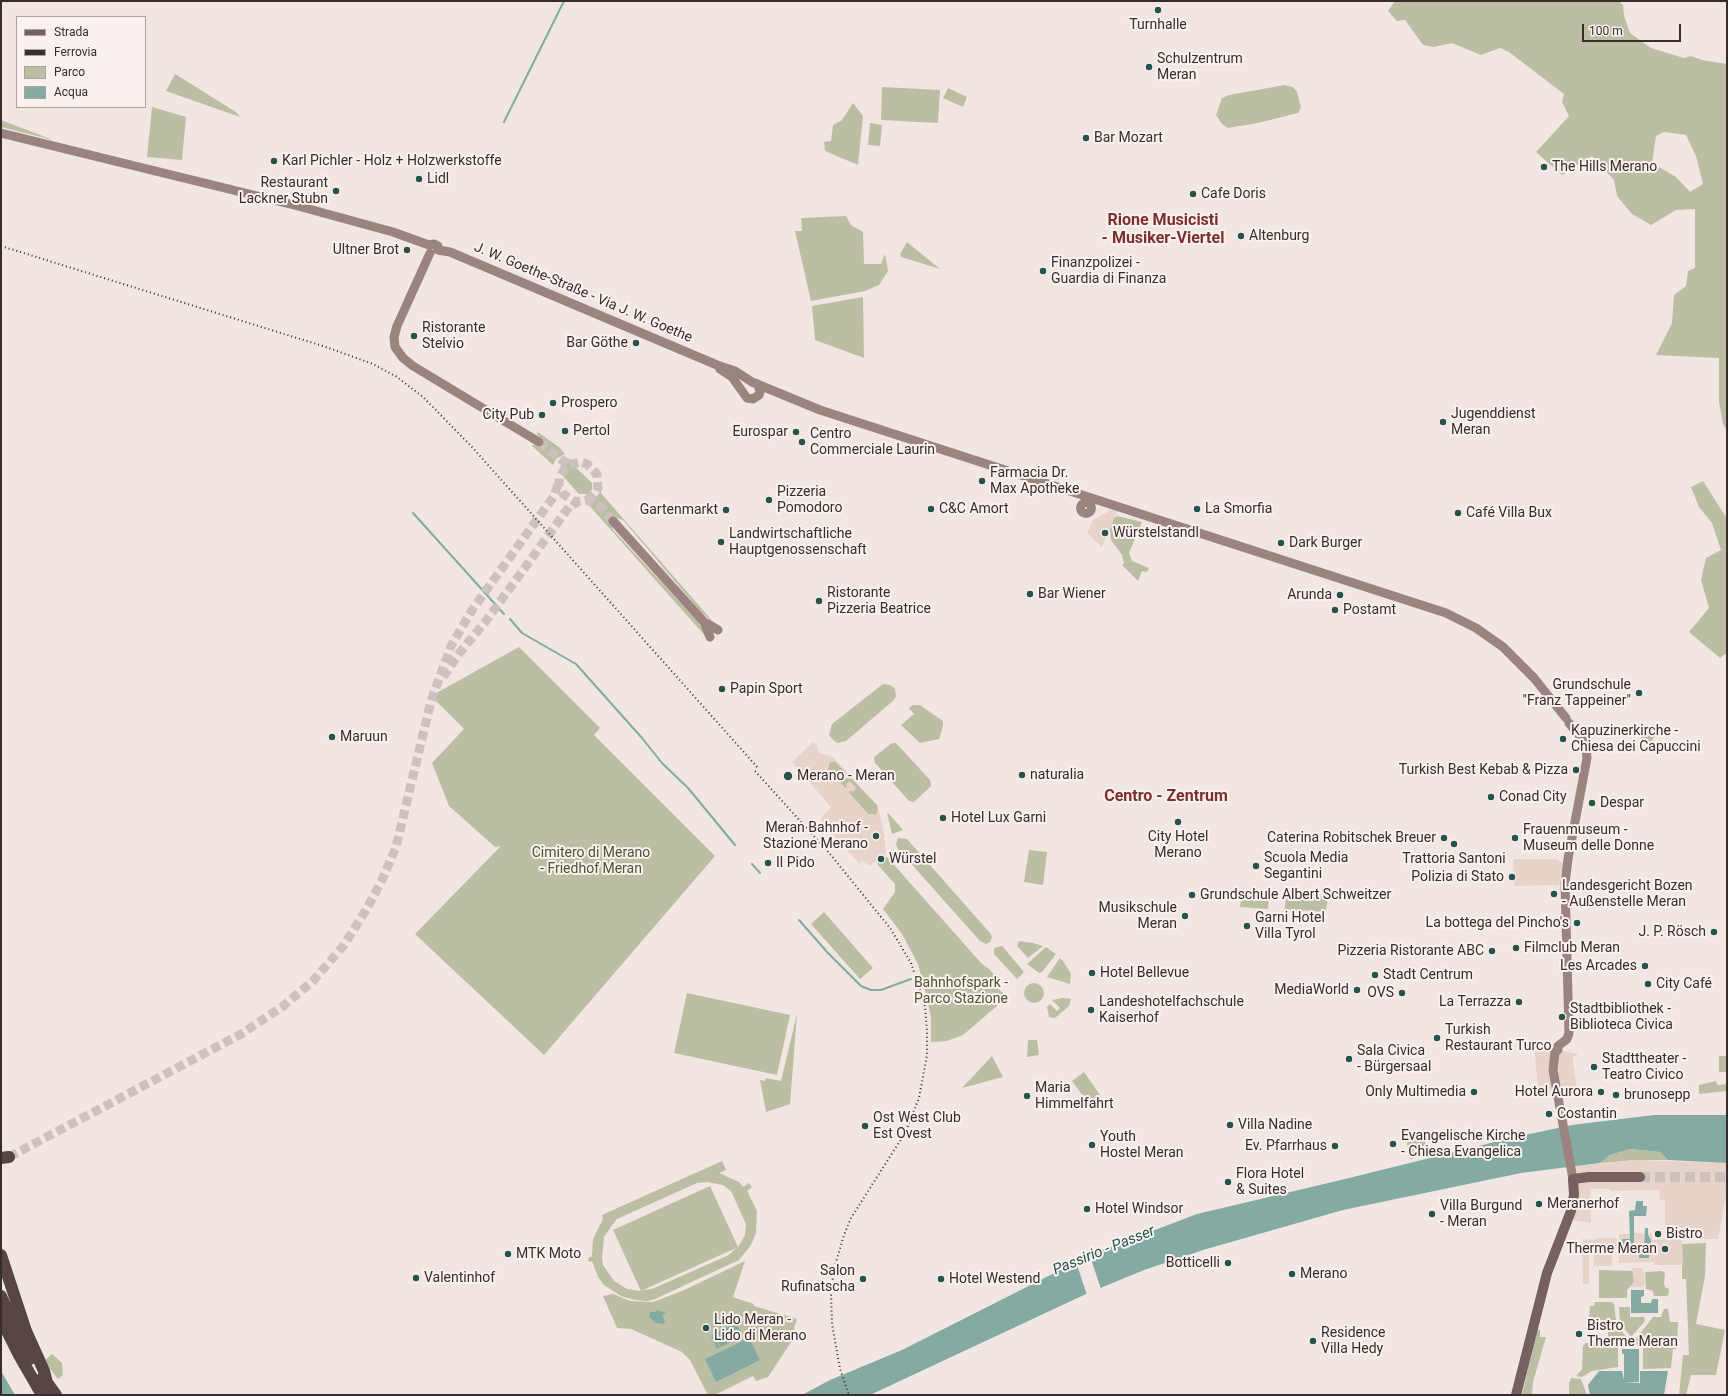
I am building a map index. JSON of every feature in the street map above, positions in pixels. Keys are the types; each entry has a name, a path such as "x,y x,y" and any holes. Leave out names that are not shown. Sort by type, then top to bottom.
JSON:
{"highway":[{"path":"1,1255 26,1332 44,1370 47,1383"},
{"path":"1,1296 29,1358 56,1395"},
{"path":"1,1319 19,1355 42,1395"},
{"path":"1,1338 31,1386 42,1395"}],"main road":[{"name":"J. W. Goethe-Straße - Via J. W. Goethe","path":"1,133 298,206 393,232 432,250 450,252 717,366 736,371 760,387 832,414 1073,492 1077,503 1114,506 1429,607 1466,622 1503,647 1524,667 1582,738 1588,753 1568,859 1565,883 1569,1027 1567,1039 1556,1049 1553,1064 1554,1078 1573,1179"},
{"path":"432,250 405,305 394,332 395,348 403,358 424,373 539,442"},
{"name":"J. W. Goethe-Straße - Via J. W. Goethe","path":"717,366 732,377 743,392"},
{"path":"745,385 760,387 756,398 750,399 745,396 743,392 745,385"},
{"path":"613,521 704,622 718,630"},
{"path":"704,622 710,637"},
{"path":"1516,1395 1547,1273 1571,1211 1574,1195 1573,1179 1589,1177 1640,1177"}],"green space":[{"path":"1395,1 1619,1 1623,5 1624,16 1630,33 1651,48 1684,58 1691,56 1702,60 1727,64 1727,430 1723,424 1719,402 1719,358 1656,355 1672,323 1674,295 1686,286 1688,271 1695,268 1695,209 1676,210 1651,225 1632,214 1617,196 1614,180 1592,156 1562,175 1536,152 1569,116 1562,102 1564,94 1509,52 1500,48 1481,55 1452,43 1434,47 1423,45 1405,20 1397,21 1388,11","holes":["1664,132 1686,135 1696,156 1703,184 1690,192 1676,177 1652,163 1656,136"]},
{"path":"175,74 236,112 240,117 166,91"},
{"path":"1285,85 1293,87 1297,92 1301,107 1298,113 1258,123 1228,128 1222,124 1216,115 1222,98 1229,95"},
{"path":"882,87 940,90 938,123 881,120"},
{"path":"948,88 967,97 963,107 943,98"},
{"path":"853,103 863,116 858,165 825,151 824,142 831,141 833,125 842,120"},
{"path":"152,107 186,117 182,160 147,157"},
{"path":"1,120 53,140 1,127"},
{"path":"870,123 882,125 880,146 868,145"},
{"path":"846,216 851,225 863,232 864,264 881,264 885,254 888,271 879,285 865,291 811,301 795,231 802,231 801,218"},
{"path":"907,242 940,269 901,257 900,254"},
{"path":"863,297 864,358 815,340 812,306"},
{"path":"538,432 560,448 565,454 556,459 553,465 531,445 536,445 540,438 537,434"},
{"path":"569,461 592,483 592,489 589,494 579,494 561,474 561,465"},
{"path":"1703,481 1727,519 1727,656 1725,654 1720,658 1689,632 1709,608 1701,580 1706,558 1721,550 1712,523 1699,507 1691,487"},
{"path":"600,492 715,624 701,612 623,520 617,518 614,519 611,522 613,530 699,623 707,638 587,503 594,501"},
{"path":"1117,516 1142,522 1129,553 1132,561 1149,568 1147,572 1142,571 1138,581 1122,565 1124,563 1122,555 1111,540 1110,529 1114,518"},
{"name":"Cimitero di Merano - Friedhof Meran","path":"519,647 600,728 594,735 715,856 544,1055 415,934 501,846 495,847 449,806 432,763 464,729 431,696"},
{"path":"883,684 890,685 895,689 896,696 894,700 846,741 838,743 834,741 829,735 832,724"},
{"path":"913,705 920,705 943,721 939,739 920,743 901,725 914,714 909,708"},
{"path":"1642,722 1657,734 1649,744 1634,732"},
{"path":"892,743 896,743 930,780 931,786 914,802 909,801 875,763 874,757"},
{"path":"835,761 877,805 878,810 876,815 868,814 848,792 856,788 850,782 846,789 828,769 829,763"},
{"path":"887,813 889,814 903,830 892,834"},
{"path":"898,838 907,839 990,933 992,937 990,942 986,944 980,941 898,849 896,844"},
{"path":"1029,850 1047,852 1043,885 1024,882"},
{"name":"Bahnhofspark - Parco Stazione","path":"887,857 982,964 997,978 996,987 1003,993 997,1006 963,1035 947,1041 931,1042 931,1018 918,964 902,934 883,909 895,892 895,884 877,864"},
{"path":"1242,892 1269,894 1268,909 1240,907"},
{"path":"1286,894 1328,897 1326,912 1285,909"},
{"path":"824,912 873,968 860,979 811,924"},
{"path":"1019,941 1043,946 1028,958 1017,946"},
{"path":"1002,946 1024,972 1017,979 994,954 994,948"},
{"path":"1046,947 1056,954 1042,972 1039,973 1027,964"},
{"path":"1060,958 1071,974 1070,984 1047,977"},
{"path":"1034,983 1041,986 1044,993 1041,1000 1034,1003 1027,1000 1024,993 1027,986"},
{"path":"687,993 790,1015 777,1075 674,1053"},
{"path":"1063,998 1071,999 1069,1006 1055,1018 1049,1017 1047,1007 1050,1004 1057,1011 1060,1008 1052,1000"},
{"path":"797,1014 790,1104 766,1112 760,1080 765,1081 766,1078 781,1081"},
{"path":"1028,1040 1037,1040 1039,1055 1027,1057"},
{"path":"992,1056 1003,1077 962,1088"},
{"path":"1719,1056 1727,1056 1727,1072 1719,1072"},
{"path":"1084,1072 1100,1095 1088,1103 1072,1081"},
{"path":"1716,1081 1718,1085 1727,1084 1727,1091 1699,1094 1699,1085"},
{"path":"1421,1134 1422,1140 1425,1139 1428,1155 1410,1159 1406,1137"},
{"path":"1630,1149 1660,1152 1668,1160 1636,1160 1600,1163 1610,1155"},
{"path":"722,1161 726,1170 719,1173 739,1182 743,1187 749,1183 752,1187 747,1191 757,1211 756,1233 751,1245 739,1260 648,1301 635,1300 621,1296 604,1285 598,1277 592,1261 589,1262 588,1258 592,1256 593,1239 603,1219 602,1215","holes":["707,1182 723,1185 731,1191 746,1224 745,1235 738,1247 710,1186 613,1230 641,1291 627,1289 614,1281 603,1265 602,1258 604,1237 617,1219 697,1183","736,1248 729,1255 652,1289 643,1290"]},
{"path":"1706,1243 1705,1276 1696,1324 1725,1330 1716,1375 1691,1375 1686,1395 1679,1395 1683,1355 1689,1355 1686,1279 1682,1279 1682,1244"},
{"name":"Lido Meran - Lido di Merano","path":"745,1261 733,1297 754,1304 754,1306 797,1319 794,1328 797,1333 768,1377 756,1381 753,1376 715,1395 708,1395 690,1360 682,1352 631,1329 617,1328 603,1296 613,1294 630,1301 653,1302 682,1291"},
{"path":"1599,1270 1633,1271 1634,1282 1627,1290 1627,1298 1599,1298"},
{"path":"1662,1271 1665,1273 1665,1287 1669,1289 1668,1296 1654,1296 1653,1291 1646,1289 1645,1272"},
{"path":"1595,1302 1611,1302 1614,1304 1616,1320 1614,1322 1594,1321 1589,1319 1590,1306 1594,1306"},
{"path":"1619,1307 1630,1307 1630,1317 1644,1317 1645,1321 1631,1337 1620,1323"},
{"path":"1664,1309 1668,1309 1670,1322 1678,1322 1677,1349 1673,1349 1671,1368 1643,1369 1643,1345 1634,1344 1635,1340 1653,1317 1661,1317"},
{"path":"1617,1326 1629,1340 1629,1344 1618,1345 1618,1367 1592,1371 1582,1377 1576,1376 1582,1369 1583,1346 1585,1343 1608,1342 1608,1327"},
{"path":"1537,1330 1540,1330 1540,1337 1546,1337 1533,1382 1532,1395 1522,1395"},
{"path":"52,1354 62,1363 63,1375 58,1379 44,1361"},
{"path":"1571,1378 1581,1379 1587,1395 1569,1395 1569,1383"}],"shaded area":[{"path":"1111,510 1117,511 1102,547 1087,533 1093,520"},
{"path":"813,742 817,745 818,751 821,754 829,755 834,758 878,806 883,828 886,851 885,857 879,858 870,866 862,861 858,865 859,863 822,823 821,818 831,807 792,762","holes":["835,761 877,805 878,810 876,815 868,814 848,792 850,790 853,792 856,788 850,781 846,785 846,789 828,769 829,763"]},
{"path":"1515,859 1556,859 1563,863 1559,886 1514,886 1513,861"},
{"path":"1534,1045 1577,1054 1577,1056 1573,1056 1573,1063 1577,1087 1550,1092 1547,1087 1538,1088"},
{"path":"1636,1160 1727,1163 1727,1190 1718,1239 1682,1239 1683,1265 1654,1265 1654,1262 1619,1263 1619,1234 1630,1234 1630,1239 1622,1240 1622,1252 1628,1252 1628,1246 1634,1246 1634,1233 1644,1233 1644,1247 1639,1258 1650,1248 1648,1233 1652,1233 1652,1240 1665,1239 1665,1201 1660,1200 1659,1190 1610,1191 1610,1189 1590,1189 1591,1223 1573,1220 1578,1184 1581,1182 1579,1174 1575,1169 1577,1166"},
{"path":"1596,1238 1617,1238 1617,1248 1612,1248 1612,1266 1594,1266 1594,1253 1589,1253 1589,1284 1583,1284 1582,1239 1595,1240"},
{"path":"1632,1268 1643,1268 1645,1282 1643,1287 1630,1287 1634,1282"}],"water":[{"name":"Passirio - Passer","path":"1654,1115 1727,1115 1727,1163 1668,1160 1660,1152 1630,1149 1610,1155 1600,1163 1521,1173 1343,1210 1203,1250 1144,1270 1086,1294 870,1395 802,1395 830,1380 902,1350 1092,1254 1197,1214 1511,1138 1572,1125"},
{"path":"1636,1201 1643,1201 1643,1206 1647,1206 1646,1216 1634,1216 1634,1246 1627,1246 1628,1252 1624,1252 1622,1239 1630,1239 1629,1211 1635,1210"},
{"path":"1645,1228 1648,1228 1648,1235 1651,1240 1649,1258 1639,1258 1639,1247 1644,1247"},
{"path":"1631,1290 1644,1290 1644,1296 1641,1297 1641,1303 1651,1303 1652,1299 1658,1299 1658,1313 1631,1313"},
{"path":"657,1310 666,1313 662,1316 665,1321 663,1324 656,1323 649,1317 650,1312 656,1312"},
{"path":"736,1323 743,1336 721,1347 716,1339 715,1340 720,1347 717,1349 711,1336 713,1335 714,1338 716,1338 715,1333"},
{"path":"749,1338 760,1360 716,1382 705,1359"},
{"path":"1622,1349 1639,1349 1639,1382 1624,1383 1640,1383 1640,1371 1668,1371 1664,1395 1590,1395 1588,1385 1599,1371 1622,1371 1624,1380 1624,1354 1622,1354"},
{"path":"1,1371 15,1395 1,1395"}],"pier":[{"path":"1089,1253 1101,1289 1087,1295 1075,1259"}],"waterway":[{"path":"504,122 564,1"},
{"path":"413,513 504,614"},
{"path":"510,619 522,633 576,664 642,738 662,763 688,788 735,845"},
{"path":"752,864 760,873"},
{"path":"799,920 828,953 861,986 871,990 881,990 911,979"}],"tunnel":[{"path":"539,442 563,461 571,464"},
{"path":"587,500 594,495 598,488 597,474 587,464 581,462 571,464 565,468 559,478 559,486 563,494 575,502 587,500 592,502 603,509 613,521"},
{"path":"9,1157 241,1034 282,1007 313,981 344,945 366,910 383,878 396,847 431,701 451,646 472,610 554,496 559,481"},
{"path":"443,677 461,651 486,621 569,507 578,502"},
{"path":"1640,1177 1727,1177"}],"railway":[{"path":"1,246 326,347 373,364 397,377 423,397 472,447 758,768"},
{"path":"755,771 830,854 890,928 911,963 925,1006 927,1055 919,1098 905,1133 851,1218 844,1235 834,1269 831,1293 832,1324 840,1369 849,1395"}],"place":[{"name":"Turnhalle","path":"1158,10"},
{"name":"Schulzentrum Meran","path":"1149,67"},
{"name":"Bar Mozart","path":"1086,138"},
{"name":"Karl Pichler - Holz + Holzwerkstoffe","path":"274,161"},
{"name":"The Hills Merano","path":"1544,167"},
{"name":"Lidl","path":"419,179"},
{"name":"Restaurant Lackner Stubn","path":"336,191"},
{"name":"Cafe Doris","path":"1193,194"},
{"name":"Altenburg","path":"1241,236"},
{"name":"Ultner Brot","path":"407,250"},
{"name":"Finanzpolizei - Guardia di Finanza","path":"1043,271"},
{"name":"Ristorante Stelvio","path":"414,336"},
{"name":"Bar Göthe","path":"636,343"},
{"name":"Prospero","path":"553,403"},
{"name":"City Pub","path":"542,415"},
{"name":"Jugenddienst Meran","path":"1443,422"},
{"name":"Pertol","path":"565,431"},
{"name":"Eurospar","path":"796,432"},
{"name":"Centro Commerciale Laurin","path":"802,442"},
{"name":"Farmacia Dr. Max Apotheke","path":"982,481"},
{"name":"Pizzeria Pomodoro","path":"769,500"},
{"name":"C&C Amort","path":"931,509"},
{"name":"La Smorfia","path":"1197,509"},
{"name":"Gartenmarkt","path":"726,510"},
{"name":"Café Villa Bux","path":"1458,513"},
{"name":"Würstelstandl","path":"1105,533"},
{"name":"Landwirtschaftliche Hauptgenossenschaft","path":"721,542"},
{"name":"Dark Burger","path":"1281,543"},
{"name":"Bar Wiener","path":"1030,594"},
{"name":"Arunda","path":"1340,595"},
{"name":"Ristorante Pizzeria Beatrice","path":"819,601"},
{"name":"Postamt","path":"1335,610"},
{"name":"Papin Sport","path":"722,689"},
{"name":"Grundschule \"Franz Tappeiner\"","path":"1639,693"},
{"name":"Maruun","path":"332,737"},
{"name":"Kapuzinerkirche - Chiesa dei Capuccini","path":"1563,739"},
{"name":"Turkish Best Kebab & Pizza","path":"1576,770"},
{"name":"naturalia","path":"1022,775"},
{"name":"Merano - Meran","path":"788,776"},
{"name":"Conad City","path":"1491,797"},
{"name":"Despar","path":"1592,803"},
{"name":"Hotel Lux Garni","path":"943,818"},
{"name":"City Hotel Merano","path":"1178,822"},
{"name":"Meran Bahnhof - Stazione Merano","path":"876,836"},
{"name":"Caterina Robitschek Breuer","path":"1444,838"},
{"name":"Frauenmuseum - Museum delle Donne","path":"1515,838"},
{"name":"Trattoria Santoni","path":"1454,844"},
{"name":"Würstel","path":"881,859"},
{"name":"Il Pido","path":"768,863"},
{"name":"Scuola Media Segantini","path":"1256,866"},
{"name":"Polizia di Stato","path":"1512,877"},
{"name":"Landesgericht Bozen - Außenstelle Meran","path":"1554,894"},
{"name":"Grundschule Albert Schweitzer","path":"1192,895"},
{"name":"Musikschule Meran","path":"1185,916"},
{"name":"La bottega del Pincho's","path":"1577,923"},
{"name":"Garni Hotel Villa Tyrol","path":"1247,926"},
{"name":"J. P. Rösch","path":"1714,932"},
{"name":"Filmclub Meran","path":"1516,948"},
{"name":"Pizzeria Ristorante ABC","path":"1492,951"},
{"name":"Les Arcades","path":"1645,966"},
{"name":"Hotel Bellevue","path":"1092,973"},
{"name":"Stadt Centrum","path":"1375,975"},
{"name":"City Café","path":"1648,984"},
{"name":"MediaWorld","path":"1357,990"},
{"name":"OVS","path":"1402,993"},
{"name":"La Terrazza","path":"1519,1002"},
{"name":"Landeshotelfachschule Kaiserhof","path":"1091,1010"},
{"name":"Stadtbibliothek - Biblioteca Civica","path":"1562,1017"},
{"name":"Turkish Restaurant Turco","path":"1437,1038"},
{"name":"Sala Civica - Bürgersaal","path":"1349,1059"},
{"name":"Stadttheater - Teatro Civico","path":"1594,1067"},
{"name":"Only Multimedia","path":"1474,1092"},
{"name":"Hotel Aurora","path":"1601,1092"},
{"name":"brunosepp","path":"1616,1095"},
{"name":"Maria Himmelfahrt","path":"1027,1096"},
{"name":"Costantin","path":"1549,1114"},
{"name":"Villa Nadine","path":"1230,1125"},
{"name":"Ost West Club Est Ovest","path":"865,1126"},
{"name":"Evangelische Kirche - Chiesa Evangelica","path":"1393,1144"},
{"name":"Youth Hostel Meran","path":"1092,1145"},
{"name":"Ev. Pfarrhaus","path":"1335,1146"},
{"name":"Flora Hotel & Suites","path":"1228,1182"},
{"name":"Meranerhof","path":"1539,1204"},
{"name":"Hotel Windsor","path":"1087,1209"},
{"name":"Villa Burgund - Meran","path":"1432,1214"},
{"name":"Bistro","path":"1658,1234"},
{"name":"Therme Meran","path":"1665,1249"},
{"name":"MTK Moto","path":"508,1254"},
{"name":"Botticelli","path":"1228,1263"},
{"name":"Merano","path":"1292,1274"},
{"name":"Valentinhof","path":"416,1278"},
{"name":"Salon Rufinatscha","path":"863,1279"},
{"name":"Hotel Westend","path":"941,1279"},
{"name":"Lido Meran - Lido di Merano","path":"706,1328"},
{"name":"Bistro Therme Meran","path":"1579,1334"},
{"name":"Residence Villa Hedy","path":"1313,1341"}],"district":[{"name":"Rione Musicisti - Musiker-Viertel","path":"1163,230"},
{"name":"Centro - Zentrum","path":"1166,797"}]}
